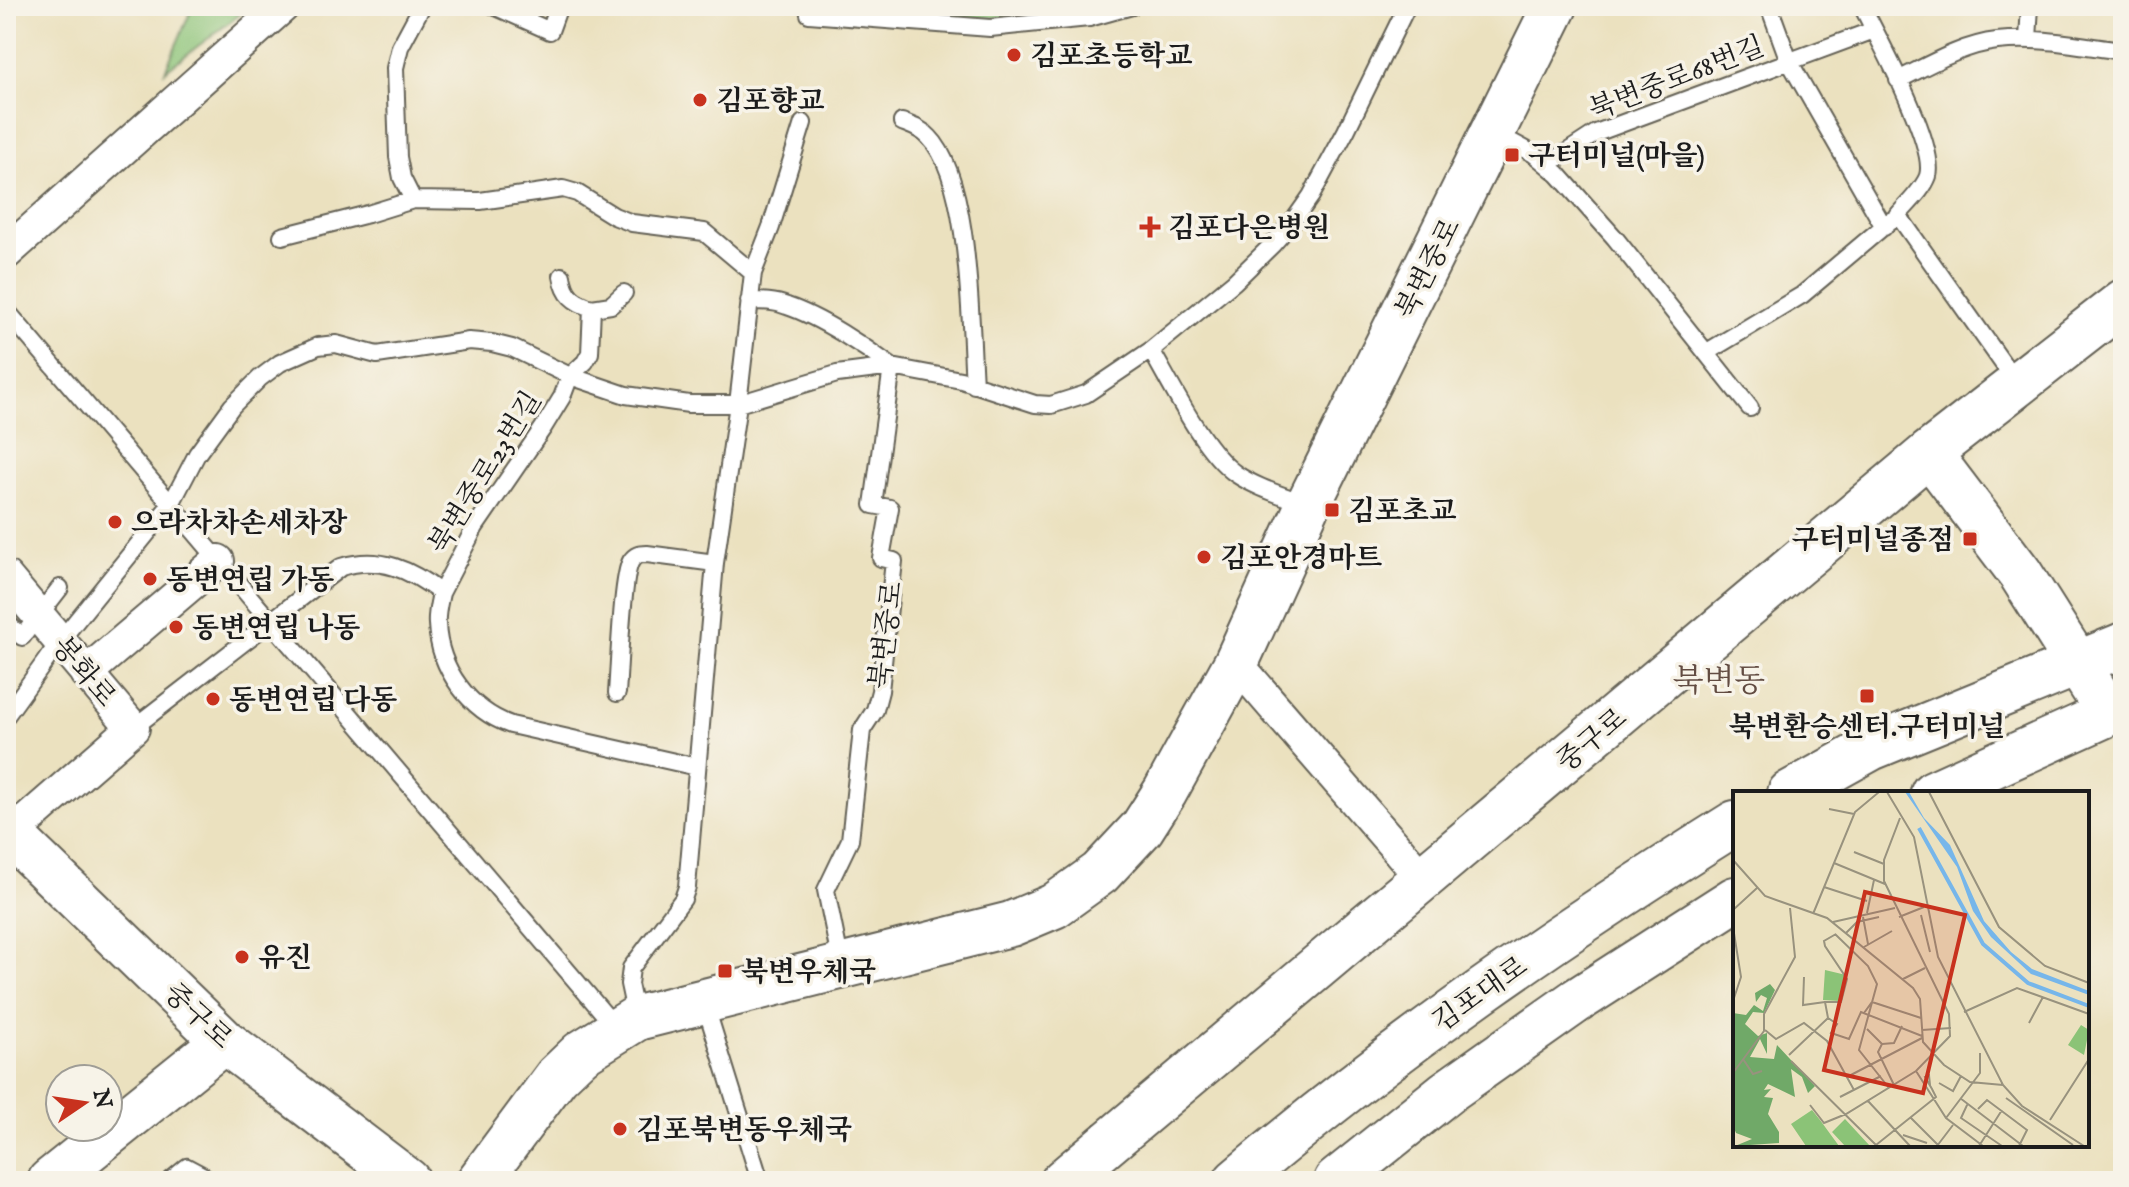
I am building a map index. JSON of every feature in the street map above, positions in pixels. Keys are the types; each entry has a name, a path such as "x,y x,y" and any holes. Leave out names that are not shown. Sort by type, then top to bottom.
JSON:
{"street":[{"path":"6,253 283,6"},
{"name":"북변중로","path":"479,1181 557,1076 581,1053 627,1024 1011,924 1054,906 1075,893 1124,850 1165,792 1236,663 1308,505 1555,6"},
{"name":"중구로","path":"1063,1181 1929,453 2123,302"},
{"path":"1929,453 2020,573 2077,662 2116,709 1937,791"},
{"path":"86,673 218,561"},
{"name":"봉화로","path":"6,577 133,728"},
{"path":"1794,791 1871,748 2123,645"},
{"path":"1236,663 1424,880"},
{"path":"8,832 133,728"},
{"name":"김포대로","path":"1236,1181 1303,1124 1449,1013 1613,899 1733,824"},
{"name":"중구로","path":"8,832 224,1041 408,1181"},
{"path":"1336,1181 1447,1092 1576,1001 1733,900"},
{"path":"50,1181 224,1041"}],"lane":[{"path":"413,200 402,178 398,157 395,68 400,47 422,6"},
{"path":"494,6 550,31 559,6"},
{"path":"808,6 809,14 990,28 1089,18 1132,6"},
{"path":"592,308 590,353 570,376 653,401 738,404 837,374 892,367 974,385 1015,400 1051,405 1086,394 1151,350 1234,282 1294,220 1311,196 1346,131 1407,6"},
{"path":"1769,6 1789,61 1884,227"},
{"path":"1707,352 1802,295 1898,215 1927,179 1929,165 1926,147 1862,6"},
{"path":"2028,39 2030,6"},
{"name":"북변중로68번길","path":"1547,165 1596,133 1874,30"},
{"path":"1898,80 1969,47 1995,41 2028,39 2123,51"},
{"path":"902,122 929,136 950,174 967,278 974,385"},
{"path":"627,1024 631,968 683,899 687,887 715,563 753,273 771,227 803,123"},
{"path":"1494,133 1534,154 1582,199 1750,408"},
{"path":"282,236 413,200 480,201 563,189 577,193 614,216 632,223 704,232 753,273"},
{"path":"1898,215 2017,384"},
{"path":"562,276 572,300 592,308 611,305 624,293"},
{"path":"749,301 771,302 802,312 869,350 892,367"},
{"path":"6,310 270,623 627,1024"},
{"name":"북변중로23번길","path":"50,629 171,504 197,454 232,406 280,363 318,346 336,344 377,355 469,341 512,348 570,376 562,397 543,428 475,527 441,593 417,575 394,566 357,562 341,567 133,728"},
{"path":"1151,350 1208,443 1233,472 1249,482 1308,505"},
{"name":"북변중로","path":"842,966 826,890 850,840 862,730 875,710 880,691 894,561 881,558 890,508 873,505 892,367"},
{"path":"617,693 627,576 632,559 638,554 647,554 715,563"},
{"path":"6,716 50,629 60,588"},
{"path":"441,593 436,621 446,664 475,706 492,718 697,767"},
{"path":"6,622 22,637 50,629"},
{"path":"705,1002 760,1181"},
{"path":"170,1181 187,1167 204,1176 206,1181"}],"green space":[{"path":"193,6 251,6 165,71"},
{"path":"824,6 1089,6 995,19 831,9"}],"place":[{"name":"김포초등학교","path":"1014,55"},
{"name":"김포향교","path":"700,100"},
{"name":"구터미널(마을)","path":"1512,155"},
{"name":"김포다은병원","path":"1150,227"},
{"name":"김포초교","path":"1332,510"},
{"name":"으라차차손세차장","path":"115,522"},
{"name":"구터미널종점","path":"1970,539"},
{"name":"김포안경마트","path":"1204,557"},
{"name":"동변연립 가동","path":"150,579"},
{"name":"동변연립 나동","path":"176,627"},
{"name":"북변환승센터.구터미널","path":"1867,696"},
{"name":"동변연립 다동","path":"213,699"},
{"name":"유진","path":"242,957"},
{"name":"북변우체국","path":"725,971"},
{"name":"김포북변동우체국","path":"620,1129"}],"district":[{"name":"북변동","path":"1719,680"}]}
